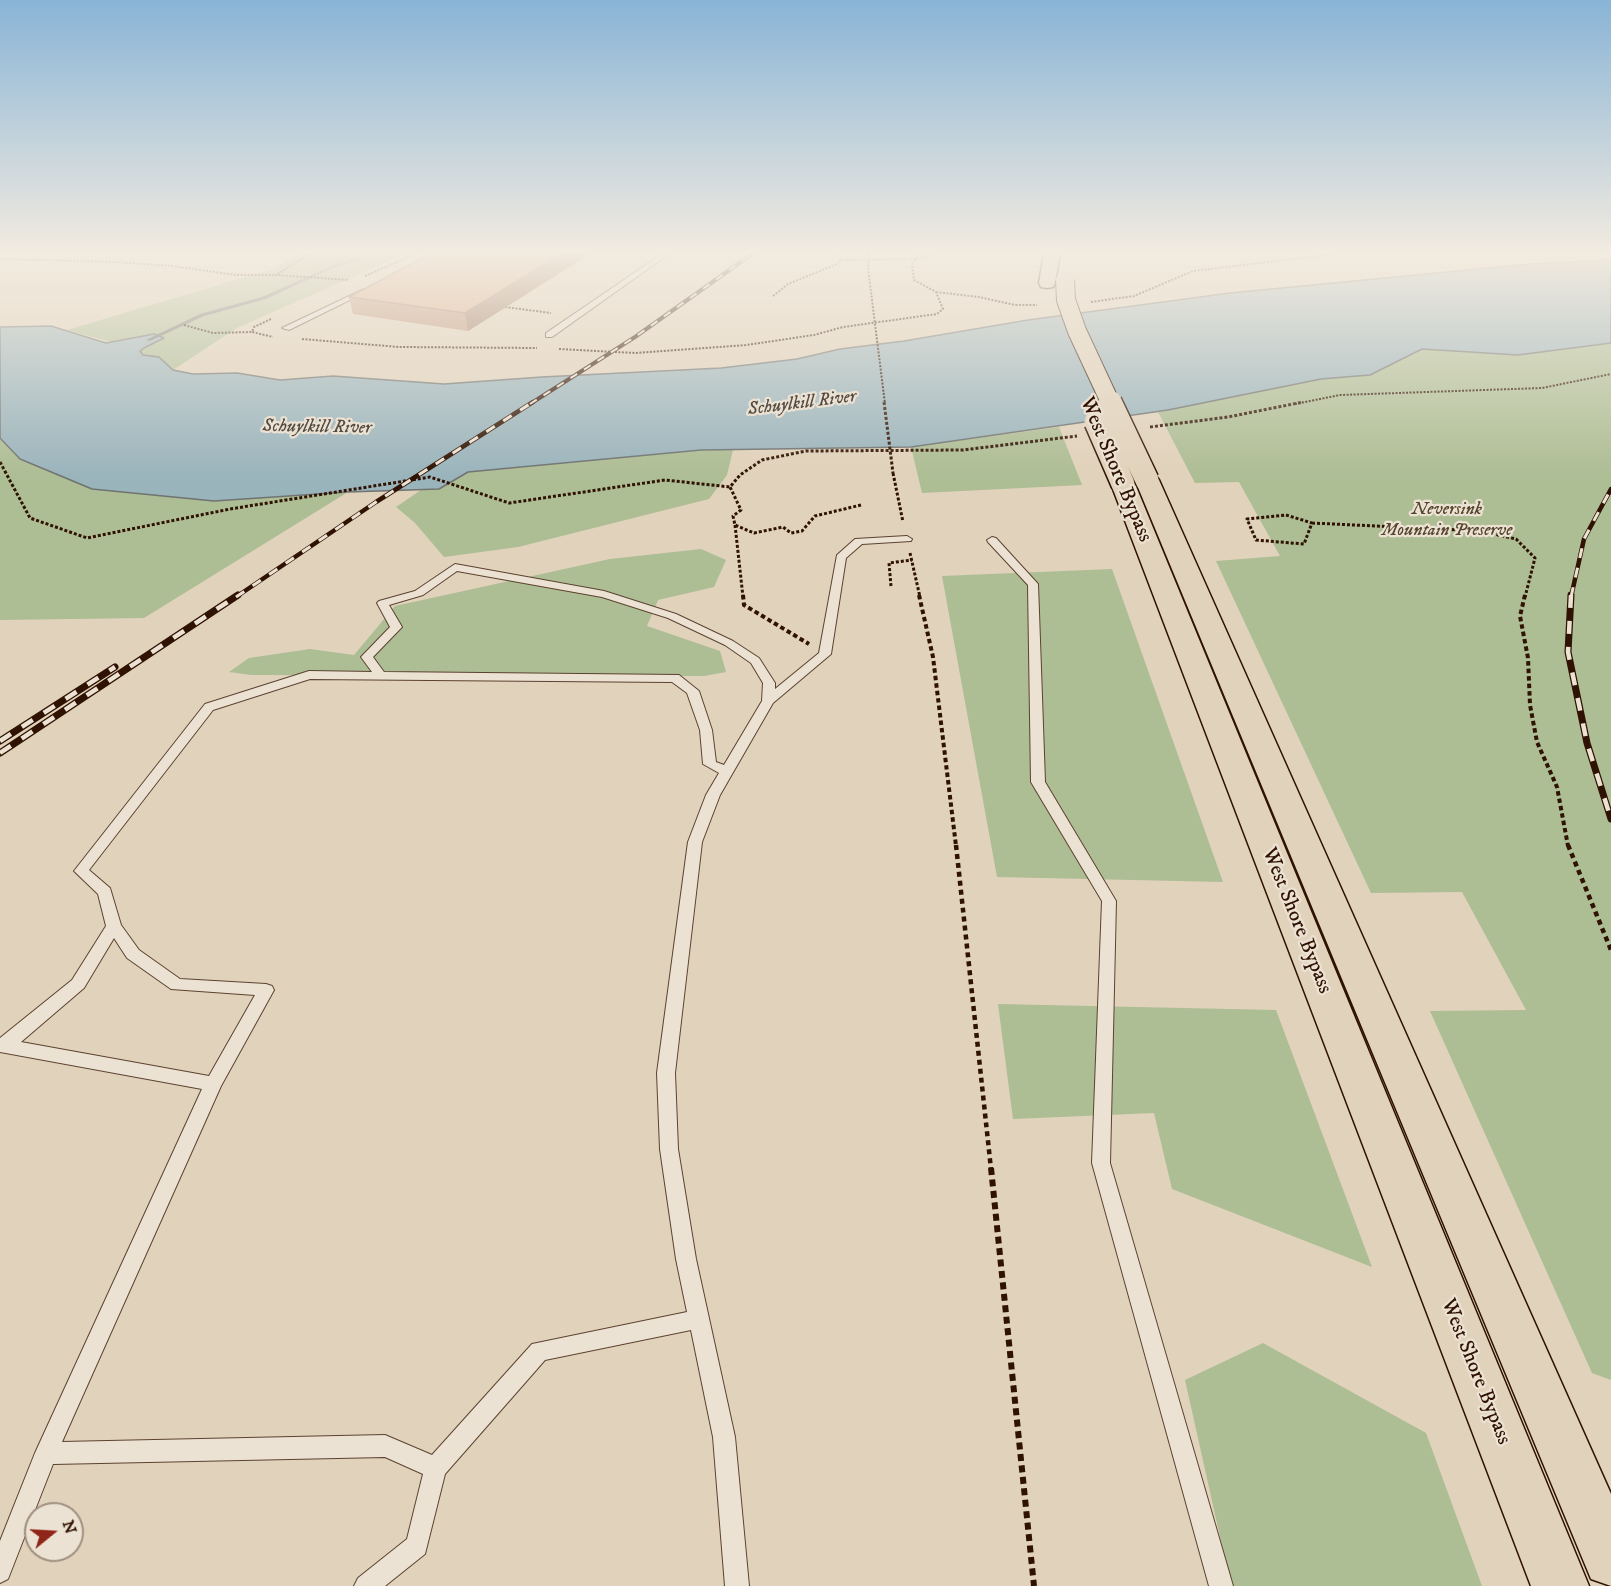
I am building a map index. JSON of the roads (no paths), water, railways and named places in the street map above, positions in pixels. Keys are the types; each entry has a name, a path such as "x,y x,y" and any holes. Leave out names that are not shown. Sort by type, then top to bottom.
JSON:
{"highway":[{"name":"West Shore Bypass","path":"1076,328 1560,1586"},
{"name":"West Shore Bypass","path":"1089,408 1135,482 1611,1558"}],"lane":[{"path":"549,335 559,328"},
{"path":"737,1586 724,1437 686,1259 669,1149 666,1073 695,842 713,795 768,701 825,654 841,557 860,541 907,539"},
{"path":"992,540 1033,584 1038,782 1109,901 1101,1163 1221,1586"},
{"path":"381,676 367,657 396,627 383,603 419,593 455,567 604,594 672,616 729,643 755,661 769,682 768,701"},
{"path":"0,1571 46,1453 213,1084 266,990 177,986 133,954 114,926 105,892 81,871 209,707 309,675 675,678 693,691 706,730 710,764 727,772"},
{"path":"2,1045 78,984 114,926"},
{"path":"2,1045 213,1084"},
{"path":"366,1586 417,1546 435,1468 539,1351 699,1319"},
{"path":"46,1453 385,1446 435,1468"}],"water":[{"name":"Schuylkill River","path":"0,328 58,328 106,343 154,334 164,338 140,351 143,355 159,357 173,370 193,374 237,373 280,380 333,376 444,384 721,368 797,359 840,349 981,328 1611,328 1611,343 1518,355 1422,349 1370,375 1321,379 1168,410 911,447 701,450 468,472 439,489 348,492 214,501 92,489 20,459 0,438"}],"waterway":[{"path":"148,340 174,328"}],"railway":[{"path":"530,404 648,328"},
{"path":"236,597 376,502 533,402"},
{"path":"1571,597 1584,539 1611,489"},
{"path":"0,753 238,595"},
{"path":"1571,595 1568,652 1587,743 1611,819"},
{"path":"0,741 115,667"}],"park label":[{"name":"Neversink Mountain Preserve","path":"1447,520"}]}
